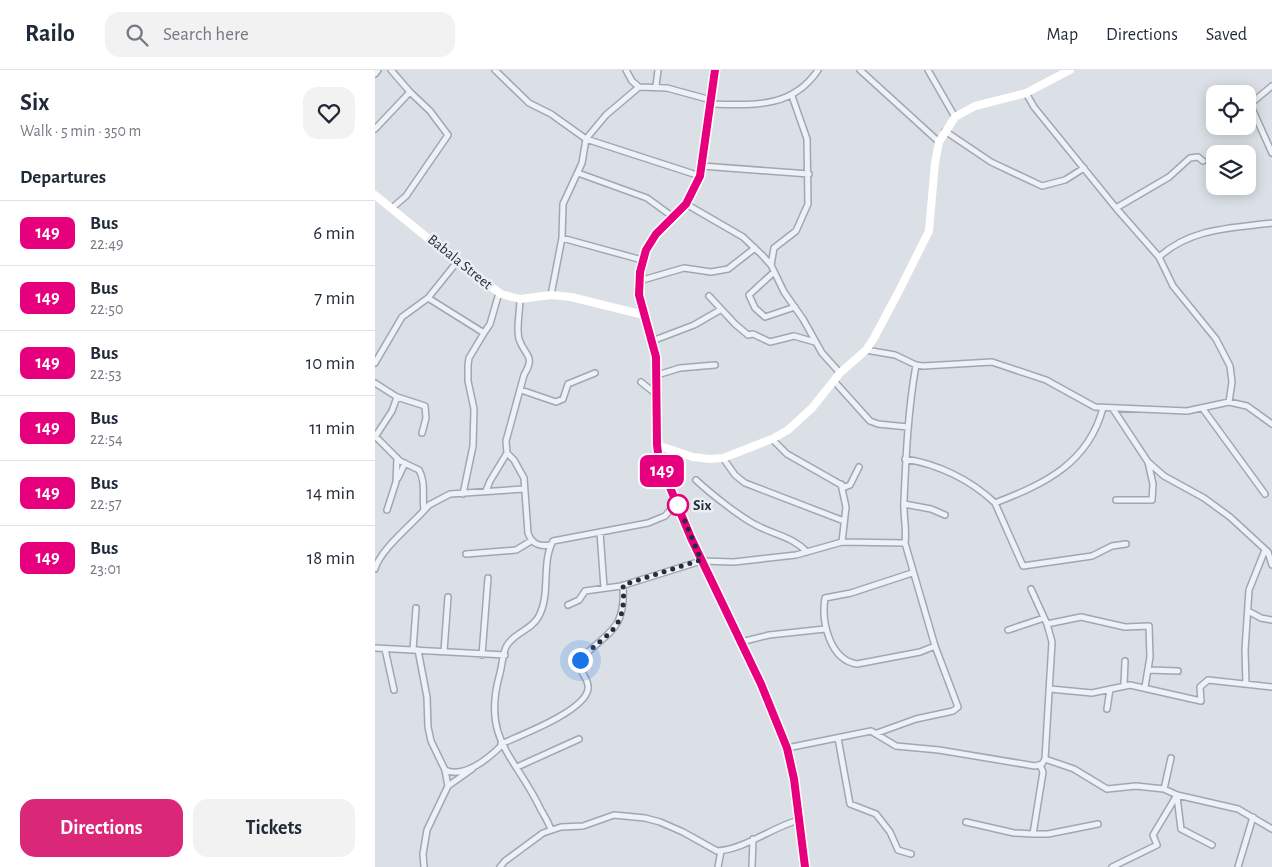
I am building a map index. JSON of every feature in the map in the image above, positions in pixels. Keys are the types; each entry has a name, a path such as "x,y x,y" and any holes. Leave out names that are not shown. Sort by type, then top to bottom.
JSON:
{"street":[{"path":"375,74 378,70"},
{"path":"391,70 430,111 448,135 406,196 392,208"},
{"path":"495,70 529,103 551,114 586,139 700,176"},
{"path":"626,70 632,81 639,87"},
{"path":"656,86 658,70"},
{"path":"715,70 700,176 686,204 650,242 642,260 639,295 656,357 657,445 664,478 677,502 701,560 741,642 787,748 794,779 805,867"},
{"path":"551,295 561,238 563,204 578,173 586,139 606,115 639,87 656,86 685,91 711,102 749,106 792,96 812,79 819,70"},
{"path":"860,70 939,142"},
{"path":"928,70 955,117"},
{"path":"657,445 693,457 723,458 772,439 788,430 812,408 840,373 866,350 885,320 929,231 935,163 939,142 955,117 975,106 1026,93 1070,70"},
{"path":"1256,99 1272,86"},
{"path":"375,129 410,92"},
{"path":"1026,93 1034,107 1115,208 1159,257 1173,286 1211,330 1228,359 1232,382 1229,402"},
{"path":"771,265 774,248 796,231 804,217 807,204 809,174 807,139 792,96"},
{"path":"1256,120 1272,153"},
{"path":"945,131 991,162 1042,186 1065,180 1084,168"},
{"path":"1115,208 1169,177 1190,158 1198,157 1203,161"},
{"path":"702,166 809,174"},
{"path":"578,173 647,198 673,217"},
{"name":"Babala Street","path":"375,195 457,262 499,293 520,299 551,295 589,300 644,315"},
{"path":"686,204 743,237 771,265 815,342 829,362 840,373"},
{"path":"1159,257 1169,247 1193,235 1238,226 1272,223"},
{"path":"561,238 642,260"},
{"path":"639,281 684,268 711,272 728,269 755,248"},
{"path":"375,363 401,317 429,298 457,262"},
{"path":"774,272 750,293 749,295 755,308 765,317 795,307"},
{"path":"463,494 473,446 474,409 467,381 469,358 490,324 499,293"},
{"path":"709,296 720,310 748,335 753,334 770,342 795,336 815,342"},
{"path":"429,298 484,333"},
{"path":"486,491 507,453 506,441 530,361 529,354 519,339 520,299"},
{"path":"652,341 694,325 720,310"},
{"path":"866,350 895,355 915,365 992,362 1046,380 1083,402 1103,408 1187,411 1229,402 1247,406 1272,424"},
{"path":"657,375 680,368 715,365"},
{"path":"787,748 862,732 877,733 957,708 954,693 935,646 912,573 905,543 906,534 903,519 905,459 915,365"},
{"path":"521,390 556,402 563,400 568,384 595,373"},
{"path":"834,381 860,407 870,421 878,424 908,427"},
{"path":"641,382 656,394"},
{"path":"375,383 397,397 425,406 426,418 422,433"},
{"path":"397,397 392,411 375,437 397,458 421,472 424,510"},
{"path":"995,503 1041,484 1063,469 1082,450 1093,434 1103,408"},
{"path":"1113,409 1149,462 1164,476 1217,506 1268,550 1272,565"},
{"path":"1203,409 1265,494"},
{"path":"772,439 787,454 848,487 851,485 859,467"},
{"path":"507,453 514,460 524,478 528,533 531,541 536,544 550,545"},
{"path":"396,482 397,458"},
{"path":"723,458 735,475 745,483 844,520"},
{"path":"905,459 941,468 968,483 995,503 1023,566 1092,556 1112,546 1126,544"},
{"path":"1116,500 1152,500 1153,484 1149,462"},
{"path":"387,510 396,482 405,463"},
{"path":"696,480 744,518 757,526 788,537 807,552"},
{"path":"841,484 846,507 842,542"},
{"path":"375,569 382,556 429,505 451,494 524,489"},
{"path":"551,830 539,805 501,745 493,711 495,690 505,655 511,641 535,623 541,611 550,545 557,539 577,538 659,520 677,502"},
{"path":"904,504 931,509 945,515"},
{"path":"599,532 605,588"},
{"path":"466,554 516,550 531,541"},
{"path":"568,605 579,600 585,591 623,585 701,560 734,562 807,552 842,542 905,543"},
{"path":"1246,684 1245,650 1251,582 1268,550"},
{"path":"912,573 851,593 825,598 825,629 841,658 848,663 866,662 920,652 935,646"},
{"path":"482,654 488,578"},
{"path":"445,770 454,772 476,765 488,758 501,745 563,715 581,701 588,692 588,685 581,670 580,660 617,625 624,610 623,585"},
{"path":"1031,589 1047,624 1051,642 1045,759 1040,765"},
{"path":"444,652 448,597"},
{"path":"417,608 415,650 427,697 428,727 431,741 445,770 448,786"},
{"path":"1247,611 1261,618 1272,620"},
{"path":"1047,624 1081,617 1125,626 1149,626 1149,670 1145,687"},
{"path":"1009,630 1044,618"},
{"path":"741,642 769,635 825,629"},
{"path":"375,648 505,655"},
{"path":"385,649 394,690"},
{"path":"1125,661 1125,686"},
{"path":"1149,670 1178,671"},
{"path":"1050,689 1092,693 1125,686 1145,687 1201,701 1200,686 1205,681 1272,687"},
{"path":"1107,709 1109,689"},
{"path":"877,733 896,746 939,750 991,760 1040,765"},
{"path":"838,738 850,804 876,814 890,832 898,850 911,854"},
{"path":"517,768 579,739"},
{"path":"1164,789 1171,758"},
{"path":"1045,759 1074,770 1107,789 1136,786 1164,789 1177,795 1219,803 1238,809 1272,829"},
{"path":"424,867 423,854 427,830 448,786 466,775 476,765"},
{"path":"1033,834 1043,772 1040,765"},
{"path":"1177,795 1181,829 1212,845"},
{"path":"1112,867 1157,846 1153,836 1177,795"},
{"path":"500,867 505,861 543,833 561,827 583,826 614,815 645,818 683,832 706,847 721,851 753,839 782,824 799,820"},
{"path":"1238,867 1253,817"},
{"path":"966,822 1014,833 1033,834 1048,834 1098,824"},
{"path":"752,867 753,839"},
{"path":"718,867 721,851"}],"bus line":[{"name":"149","path":"715,70 700,176 686,204 650,242 642,260 639,295 656,357 657,445 659,461 664,478 677,502 719,599 761,684 787,748 794,779 801,848 805,867"}],"place":[{"name":"Six","path":"678,505"}],"route":[{"path":"580,660 617,625 624,610 623,585 701,560 677,502 678,505"}]}
